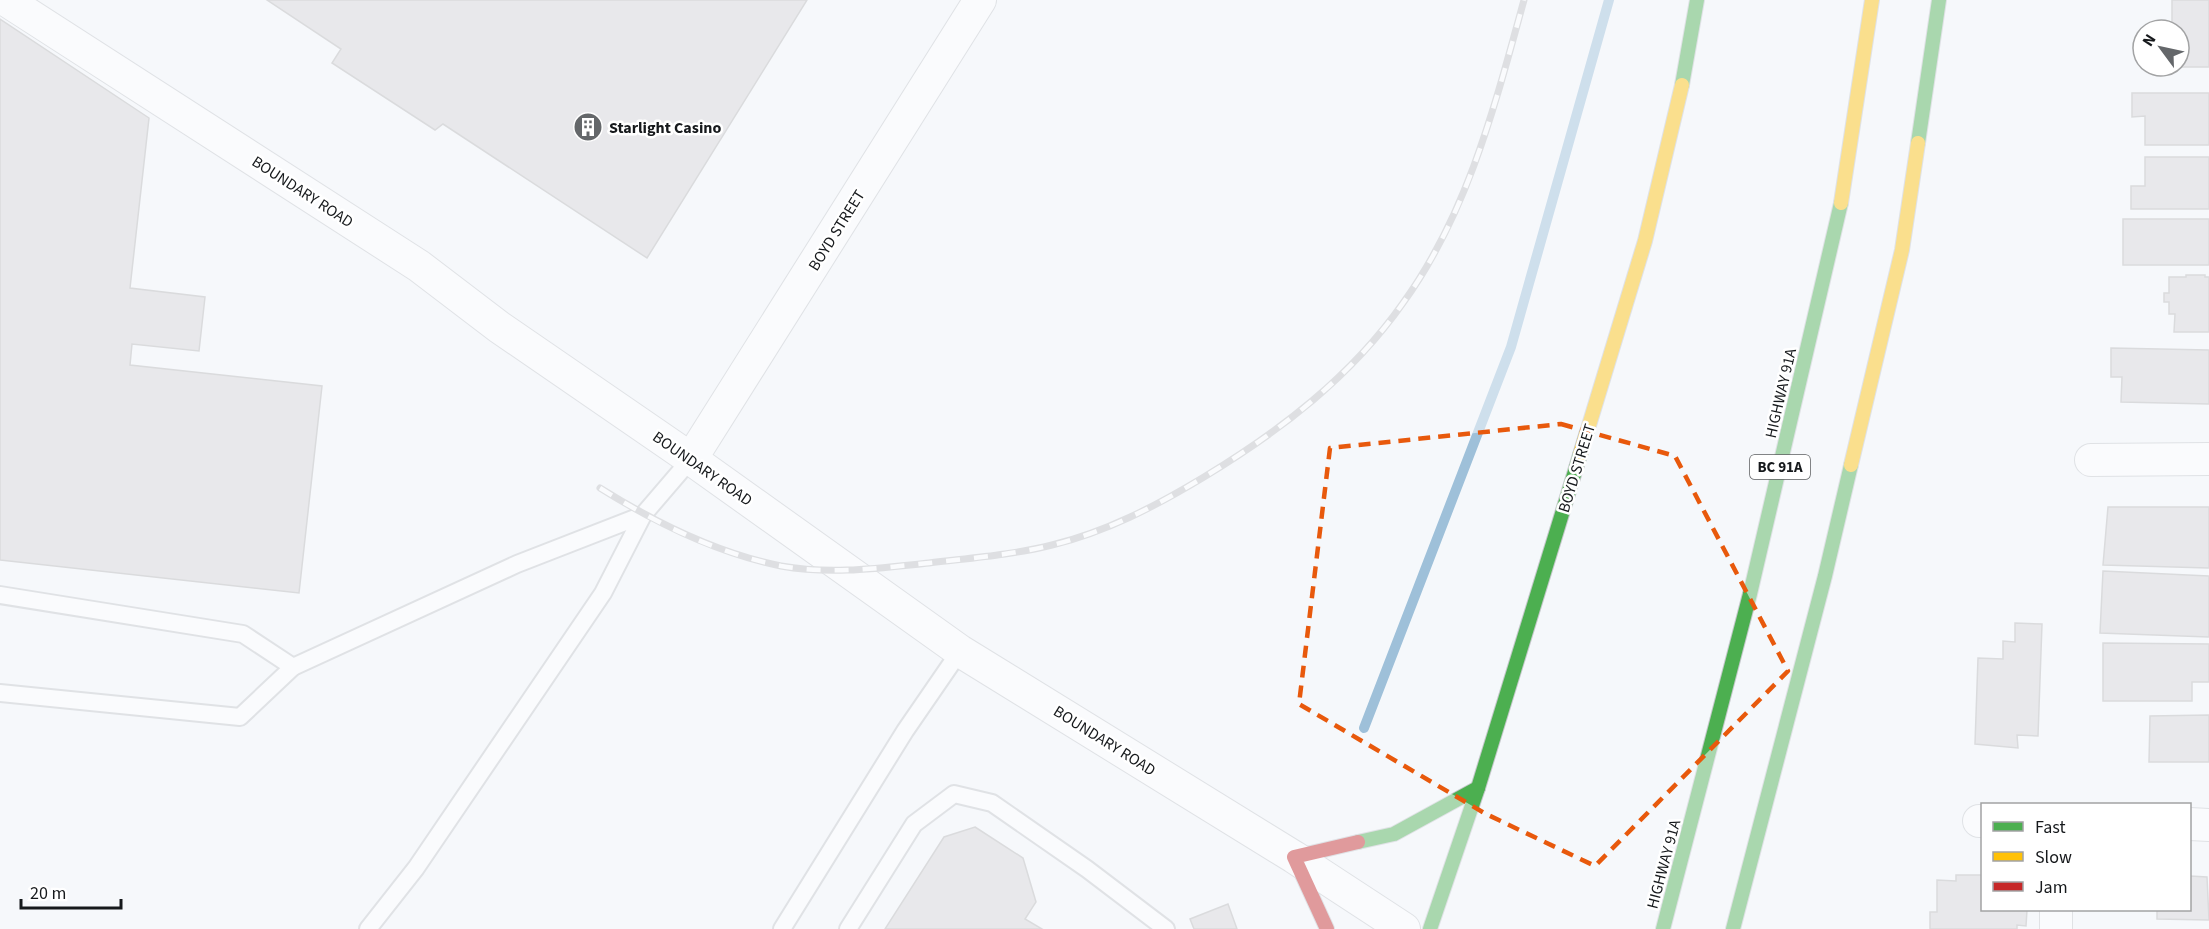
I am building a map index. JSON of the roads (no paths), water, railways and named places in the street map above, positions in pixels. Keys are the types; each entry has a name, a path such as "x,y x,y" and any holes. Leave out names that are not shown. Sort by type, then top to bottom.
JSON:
{"main road":[{"name":"BOYD STREET","path":"1430,929 1478,788 1645,241 1682,84 1697,0"},
{"name":"HIGHWAY 91A","path":"1663,929 1750,594 1839,214 1872,0"},
{"path":"1733,929 1825,576 1902,250 1939,0"},
{"path":"1327,929 1294,857 1394,834 1478,788"}],"street":[{"name":"BOUNDARY ROAD","path":"6,0 419,266 499,327 691,459 960,651 1294,857 1404,929"},
{"name":"BOYD STREET","path":"691,459 980,0"},
{"path":"2091,460 2209,459"},
{"path":"2191,824 2209,825"},
{"path":"2056,911 2056,929"}],"lane":[{"path":"368,929 416,868 603,592 643,515 691,459"},
{"path":"0,693 240,717 293,667 517,564 643,515"},
{"path":"0,596 243,634 293,667"},
{"path":"782,929 905,731 960,651"},
{"path":"848,929 914,824 954,794 992,802 1088,869 1166,929"}],"waterway":[{"path":"1364,728 1511,347 1609,0"}],"railway":[{"path":"600,488 665,525 710,545 781,566 818,570 892,567 1022,551 1072,540 1149,508 1186,488 1287,421 1361,355 1403,303 1426,268 1462,195 1490,118 1524,0"}],"place":[{"name":"Starlight Casino","path":"588,127"}]}
